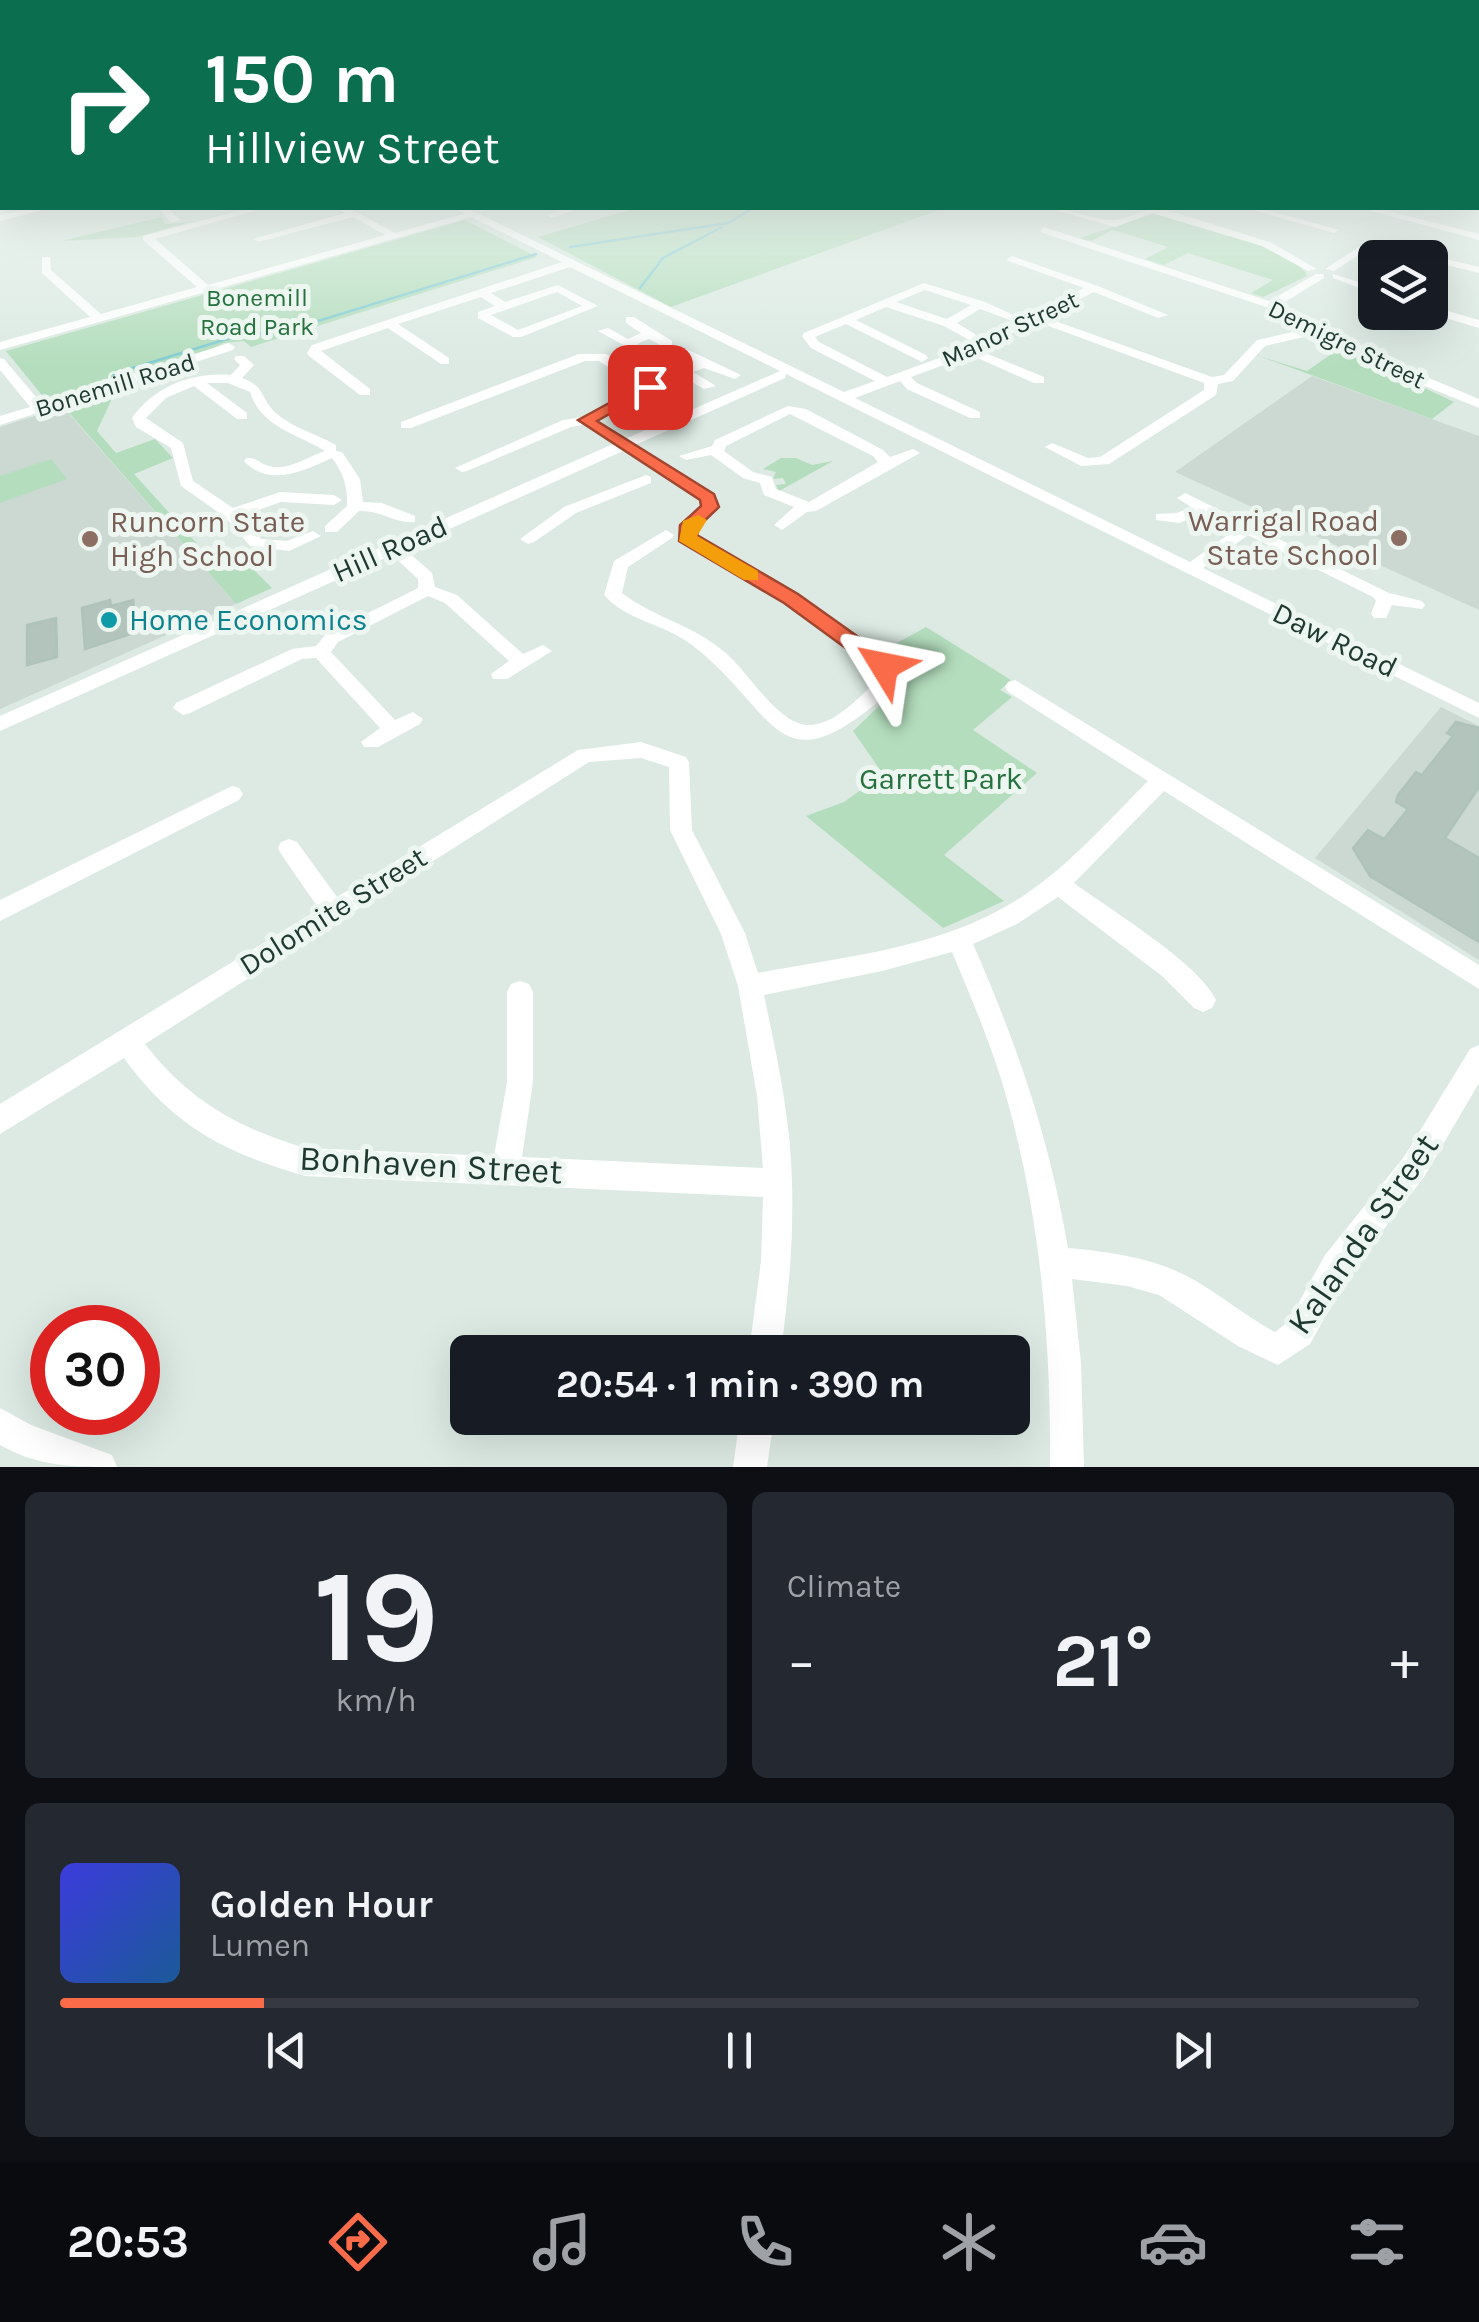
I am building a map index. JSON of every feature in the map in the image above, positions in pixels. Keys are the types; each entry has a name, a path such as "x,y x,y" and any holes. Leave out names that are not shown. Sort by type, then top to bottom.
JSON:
{"street":[{"path":"179,229 147,238 206,289"},
{"path":"258,239 295,229"},
{"path":"382,229 394,236"},
{"path":"0,346 417,229"},
{"name":"Daw Road","path":"504,229 786,373 844,397 1064,506 1130,543 1191,569 1479,711"},
{"path":"1219,229 1266,244 1358,285"},
{"path":"1452,229 1478,236"},
{"name":"Demigre Street","path":"1044,230 1271,305 1393,368 1475,398"},
{"path":"1271,305 1363,249 1380,246 1479,270"},
{"path":"46,259 46,271 99,319"},
{"name":"Manor Street","path":"1012,259 1094,288"},
{"path":"366,392 313,353 321,345 571,263"},
{"path":"884,380 808,340 812,334 929,286 968,297 1010,316"},
{"path":"482,293 504,306 558,288 592,306 517,334 482,315 504,306"},
{"path":"1094,288 1162,314"},
{"name":"Manor Street","path":"844,397 884,380 904,377 971,344 1040,319 1094,288"},
{"path":"890,304 948,322 971,344 1039,380"},
{"path":"948,322 982,306"},
{"path":"1448,315 1479,324"},
{"path":"1040,319 1212,381 1228,378 1260,343 1323,329"},
{"path":"630,320 668,344"},
{"path":"846,320 922,358"},
{"path":"388,323 445,361"},
{"path":"604,331 709,386"},
{"path":"628,343 650,334"},
{"name":"Bonemill Road","path":"0,421 229,347"},
{"path":"682,351 734,374"},
{"path":"406,425 593,355 650,387 586,420 568,423 462,468"},
{"path":"240,359 248,365 236,377 197,382 152,401 139,418 141,424 178,446 186,483 231,514 256,543 289,546 313,536"},
{"path":"0,362 39,409"},
{"path":"683,372 704,363"},
{"name":"Hill Road","path":"0,724 786,373"},
{"path":"236,377 256,390 264,414 331,453 354,479 355,506 332,530"},
{"path":"904,377 912,386 975,415"},
{"path":"1052,447 1086,463 1104,461 1211,392 1212,381"},
{"path":"197,382 242,416"},
{"path":"686,456 716,449 760,420 798,405 878,453 888,464"},
{"path":"586,420 708,498 710,507 680,532 620,565 613,595 694,638 776,722 812,734 834,729 886,683 884,666 791,598 680,532"},
{"path":"716,449 748,476 768,480 769,492 802,508"},
{"path":"251,460 260,471 270,473 331,453"},
{"path":"782,525 802,508 816,505 914,453"},
{"path":"524,542 570,510 646,480"},
{"path":"231,514 280,497 334,499"},
{"path":"1162,517 1180,518 1192,503 1332,568 1381,606 1416,606"},
{"path":"355,506 377,506 409,519"},
{"path":"1191,569 1245,530"},
{"path":"394,548 426,577 428,590"},
{"path":"183,708 299,653 321,652 332,638 428,590 451,599 521,662"},
{"path":"500,674 543,651"},
{"path":"321,652 393,730"},
{"path":"1015,686 1479,978"},
{"path":"370,742 413,720"},
{"name":"Dolomite Street","path":"0,1120 586,755 641,750 679,762 680,830 733,932 750,986"},
{"path":"767,1335 776,1261 778,1183 771,1096 750,986 959,940 1010,916 1058,884 1163,780"},
{"path":"0,911 232,794"},
{"path":"288,848 333,910"},
{"path":"1058,884 1172,968 1202,1000"},
{"path":"959,940 1006,1054 1034,1156 1053,1262 1068,1406 1067,1467"},
{"path":"506,1170 520,1082 520,992"},
{"name":"Bonhaven Street","path":"128,1041 150,1074 191,1114 243,1145 305,1162 778,1183"},
{"name":"Kalanda Street","path":"1053,1262 1120,1269 1168,1282 1214,1310 1245,1337 1278,1349 1299,1332 1336,1266 1414,1166 1479,1058"},
{"path":"0,1425 84,1465"},
{"path":"750,1467 754,1435"}],"shaded area":[{"name":"Warrigal Road State School","path":"1312,376 1479,436 1479,610 1175,472"},
{"name":"Runcorn State High School","path":"63,407 236,604 0,709 0,427"},
{"path":"1441,707 1479,726 1479,960 1315,858"}],"green space":[{"path":"110,229 164,229 137,237 61,241"},
{"name":"Bonemill Road Park","path":"432,229 483,229 537,257 251,347 244,341 224,343 202,354 57,398 45,399 6,351"},
{"path":"563,229 885,229 671,307 538,237"},
{"path":"1106,229 1214,229 1284,256 1307,276 1263,297 1251,293 1273,280 1188,253 1164,265 1145,259 1168,247 1113,230 1091,241 1080,238"},
{"path":"1340,348 1454,402 1432,419 1259,356 1307,371"},
{"path":"116,390 97,431 116,453 155,439 173,458 134,474 222,571 245,561 272,588 236,604 64,407"},
{"path":"781,458 796,458 812,465 833,461 779,491 776,485 786,484 783,478 773,479 776,472 763,469"},
{"path":"51,459 67,479 0,503 0,476"},
{"name":"Garrett Park","path":"926,627 1011,680 1000,690 1012,697 973,730 1037,773 944,855 1004,901 943,928 806,816 844,802 883,774 853,731 904,682 900,666 881,652"}],"building":[{"name":"Home Economics","path":"110,600 111,606 133,600 137,632 85,649 82,608"},
{"path":"56,618 57,657 27,665 27,625"},
{"path":"1456,722 1479,728 1479,787 1445,838 1479,858 1479,942 1370,876 1353,848 1368,830 1384,839 1408,809 1396,802 1398,795 1416,772 1422,775 1453,736 1447,733"}],"waterway":[{"path":"570,247 685,229"},
{"path":"640,288 663,258 717,229"},
{"path":"113,374 227,339 292,329 536,254"}],"slow traffic":[{"path":"698,520 689,525 692,530 686,537 751,575"}],"place":[{"name":"Warrigal Road State School","path":"1399,538"},
{"name":"Runcorn State High School","path":"90,539"},
{"name":"Home Economics","path":"109,620"}],"route":[{"path":"650,387 586,420 708,498 710,507 689,525 692,530 686,537 791,598 884,666"}]}
